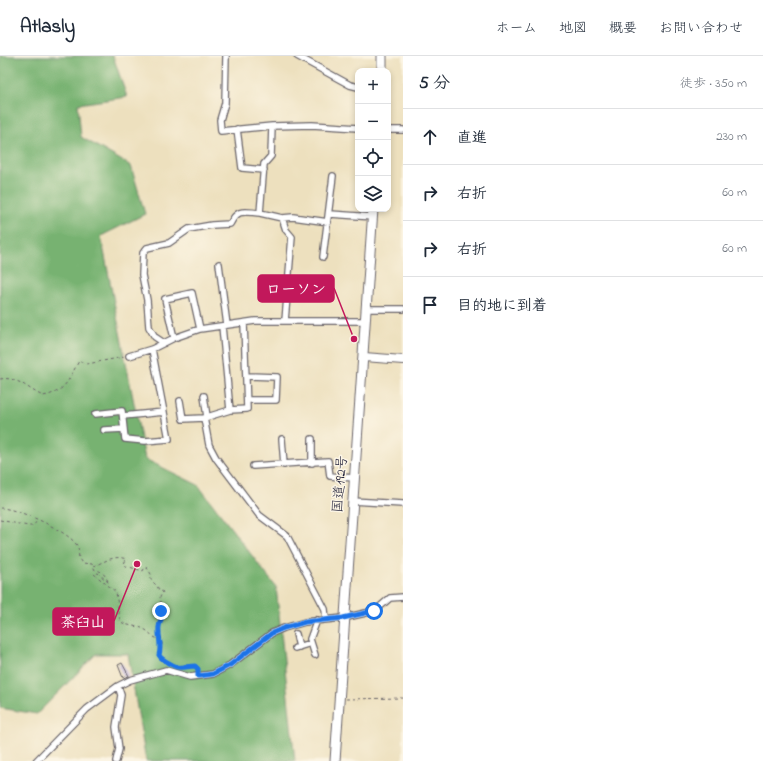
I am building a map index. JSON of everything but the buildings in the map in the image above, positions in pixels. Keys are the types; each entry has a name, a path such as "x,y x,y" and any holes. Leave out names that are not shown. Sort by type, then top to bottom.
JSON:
{"highway":[{"path":"382,56 382,68"},
{"name":"国道192号","path":"336,761 343,618 364,357 365,321 373,213"}],"main road":[{"path":"364,357 403,360"}],"street":[{"path":"226,56 225,103 220,120 221,131 272,126 312,125 355,128"},
{"path":"297,56 350,85 355,86"},
{"path":"260,213 264,164 271,156 272,126"},
{"path":"237,129 242,168 264,170"},
{"path":"391,130 403,130"},
{"path":"323,257 334,176"},
{"path":"164,343 155,337 149,327 142,275 143,252 147,248 169,242 189,229 230,224 234,215 239,212 260,213 282,218 293,217 328,222"},
{"path":"330,214 373,213"},
{"path":"282,218 286,230 292,237 284,321"},
{"path":"219,264 225,325 230,410"},
{"path":"174,338 165,299 192,293 200,329"},
{"path":"366,309 403,309"},
{"path":"129,356 152,349 174,338 200,329 225,325 284,321 365,321"},
{"path":"180,401 183,419 205,418 230,410 247,409 244,323"},
{"path":"95,414 122,411 125,439 145,441 169,439 152,349"},
{"path":"246,376 277,377 276,400 247,400"},
{"path":"204,396 205,418 209,445 216,458 259,515 287,536 325,609 326,619"},
{"path":"123,416 164,412"},
{"path":"104,430 124,429"},
{"path":"282,439 284,465"},
{"path":"312,439 312,463"},
{"path":"252,466 328,462 330,476 354,478"},
{"path":"352,501 403,504"},
{"path":"36,761 87,708 118,686 141,676 166,670 190,677 213,674 230,665 272,633 284,628 317,620 343,618 374,611 384,601 390,598 403,597"},
{"path":"315,655 310,639 317,620"},
{"path":"296,634 297,647 311,643"},
{"path":"116,761 119,749 116,727 121,695 118,686"}],"path":[{"path":"0,379 9,378 20,381 43,396 56,394 64,387 79,361 87,364 129,356"},
{"path":"0,508 7,508 38,520 52,527 76,544 79,551 79,559 82,563 92,564 95,570 100,570 105,574 109,584 98,573 95,573 94,576 116,592 120,621 128,626 144,629 150,635 160,639"},
{"path":"0,520 33,526 38,520"},
{"path":"93,566 100,562 119,557 126,559 124,564 126,566 143,571 145,567 147,568 151,574 151,580 159,590 163,592 160,597 162,620 159,626 162,644 159,655 172,666"},
{"path":"178,668 195,666 198,669 198,676"},
{"path":"339,699 403,698"}],"green space":[{"path":"0,56 113,56 127,97 78,104 81,137 131,166 145,214 101,236 145,459 198,485 276,587 295,761 146,761 128,654 96,654 37,714 0,708"}],"place":[{"name":"ローソン","path":"354,339"},
{"name":"茶臼山","path":"137,564"}],"route":[{"path":"161,611 162,620 159,626 162,644 159,655 172,666 178,668 196,666 198,669 198,676 213,674 230,665 250,648 272,633 284,628 305,622 357,616 374,611"}]}
